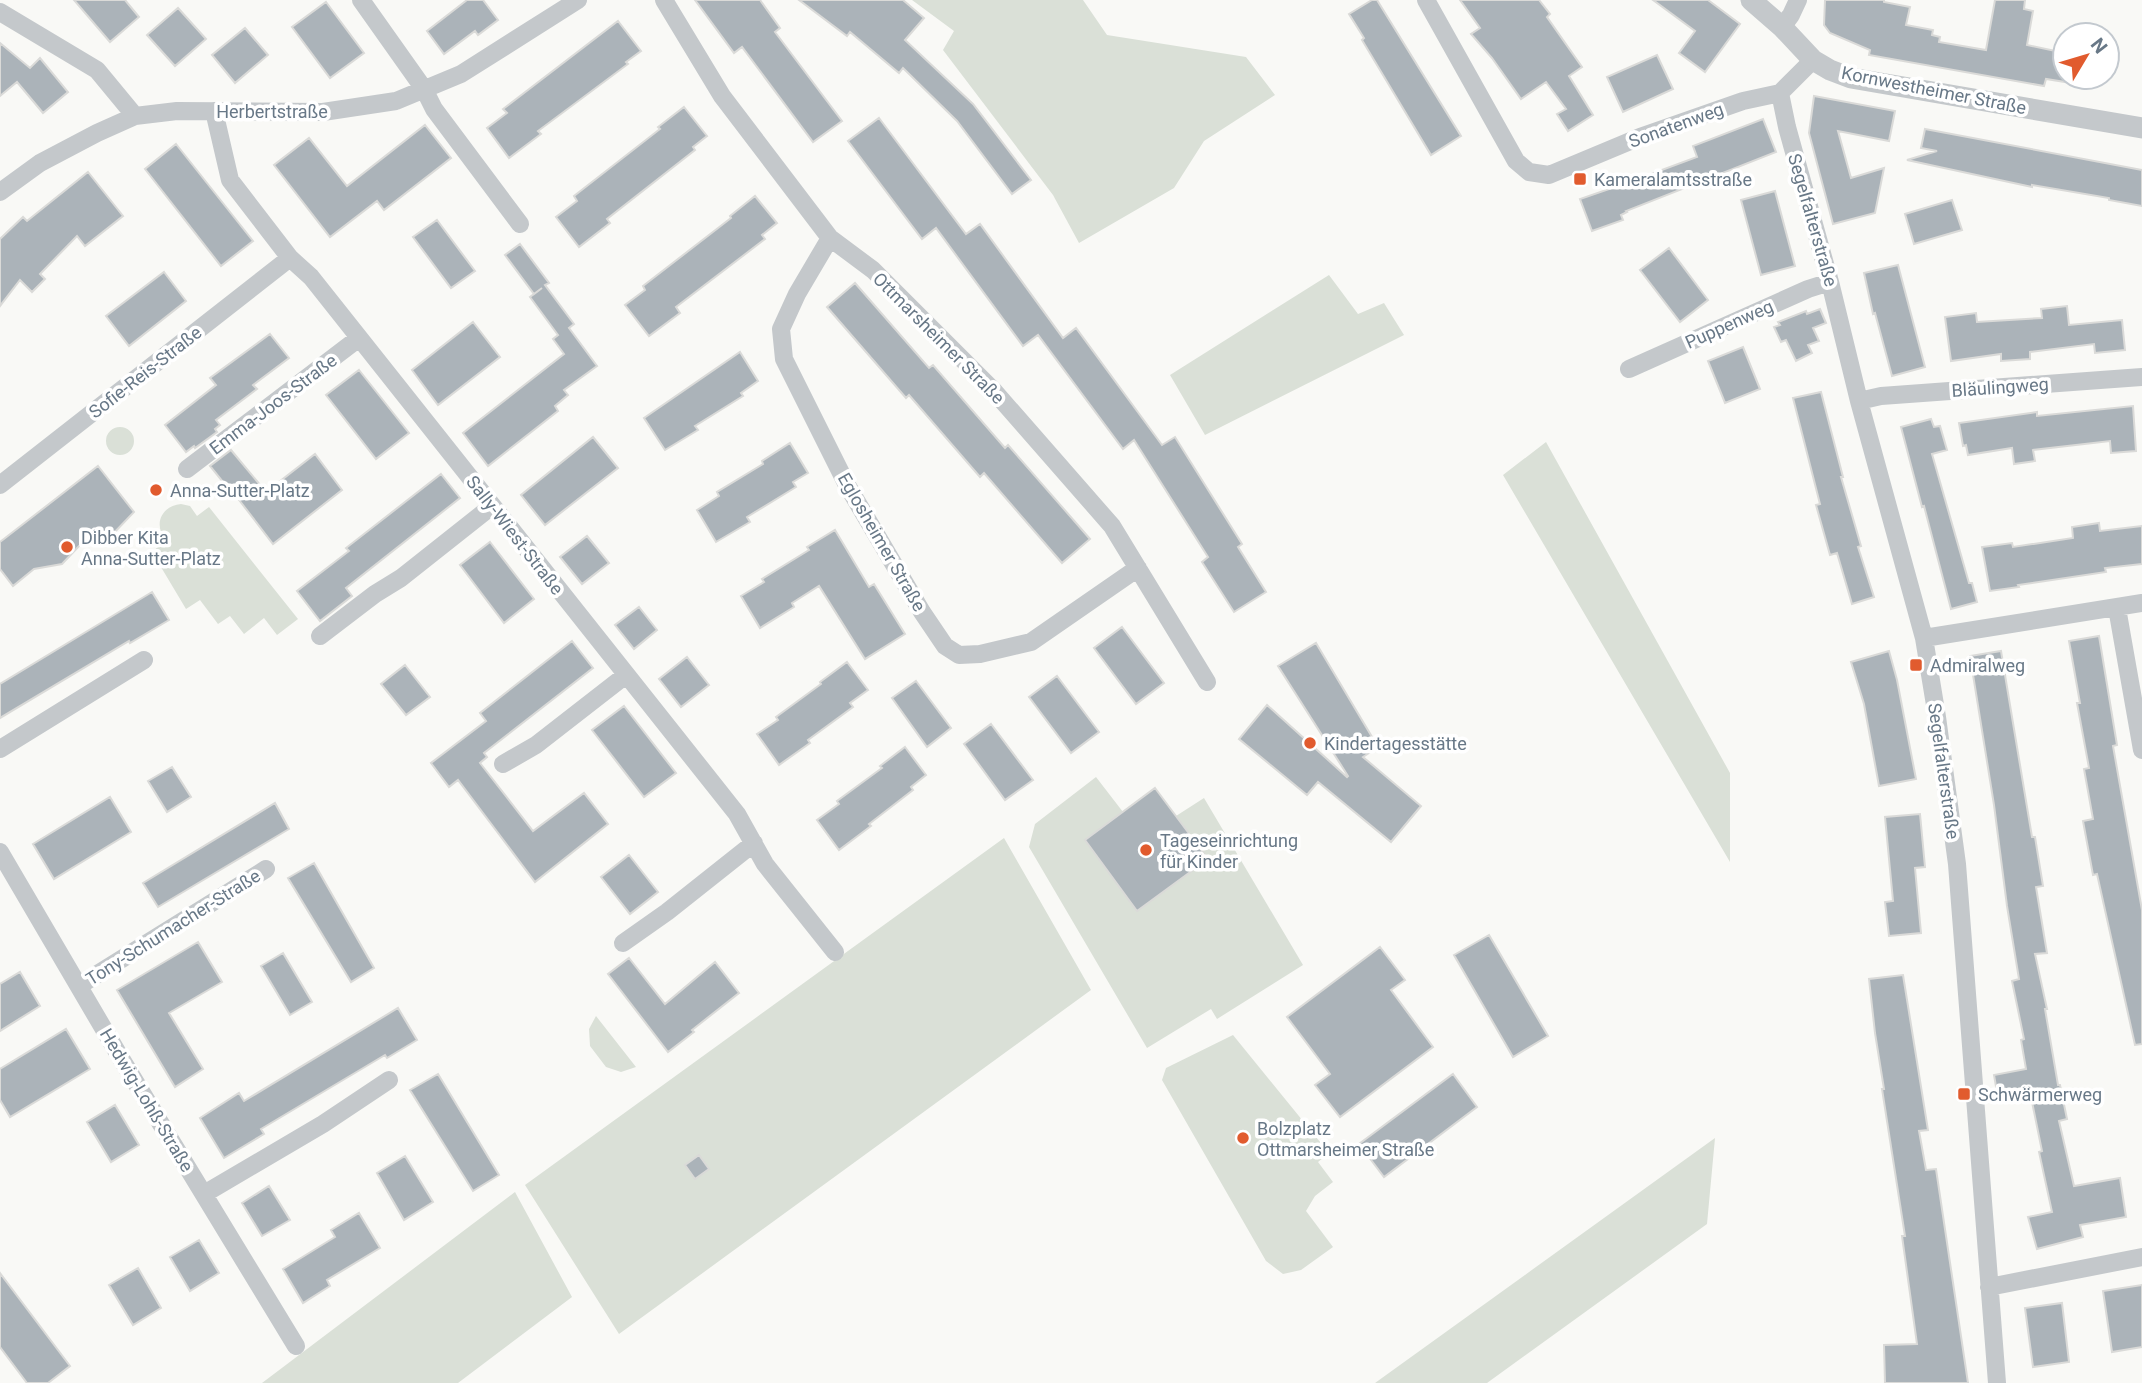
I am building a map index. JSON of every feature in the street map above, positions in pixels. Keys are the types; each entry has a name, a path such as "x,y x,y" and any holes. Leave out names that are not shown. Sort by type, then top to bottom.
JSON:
{"street":[{"path":"361,0 424,89 435,109 520,224"},
{"name":"Herbertstraße","path":"0,191 40,163 135,116 177,111 323,112 396,101 461,74 578,0"},
{"name":"Ottmarsheimer Straße","path":"664,0 722,96 830,238 873,270 993,390 1112,526 1207,682"},
{"name":"Sonatenweg","path":"1426,0 1516,161 1529,172 1549,175 1640,137 1743,101 1780,93"},
{"name":"Kornwestheimer Straße","path":"1751,0 1782,27 1813,60 1851,78 2142,128"},
{"path":"1782,27 1798,0"},
{"path":"0,12 97,70 135,116"},
{"path":"1780,93 1813,60"},
{"name":"Segelfalterstraße","path":"1780,93 1859,401 1924,638 1957,864 1997,1383"},
{"name":"Sally-Wiest-Straße","path":"214,111 230,180 290,258 311,277 737,814 765,864 835,952"},
{"name":"Eglosheimer Straße","path":"830,238 797,294 781,329 784,359 847,485 945,646 959,655 980,654 1031,642 1138,568"},
{"name":"Sofie-Reis-Straße","path":"0,485 290,258"},
{"name":"Puppenweg","path":"1629,369 1796,294 1830,282"},
{"name":"Emma-Joos-Straße","path":"187,469 359,338"},
{"name":"Bläulingweg","path":"1859,401 1881,396 2142,377"},
{"path":"320,636 375,594 401,578 492,506"},
{"path":"1924,638 2142,603"},
{"path":"2118,608 2142,750"},
{"path":"0,749 144,660"},
{"path":"503,765 536,745 626,675"},
{"path":"623,943 754,843"},
{"name":"Hedwig-Lohß-Straße","path":"0,852 296,1346"},
{"name":"Tony-Schumacher-Straße","path":"79,985 266,869"},
{"path":"204,1194 323,1124 389,1080"},
{"path":"1990,1287 2142,1257"}],"shaded area":[{"path":"912,0 1083,0 1107,35 1246,57 1275,95 1204,141 1174,188 1079,243 1053,195 943,50 954,31"},
{"path":"1329,275 1358,314 1384,303 1404,335 1205,435 1170,375"},
{"path":"120,427 130,431 134,441 130,451 120,455 110,451 106,441 110,431"},
{"path":"1546,442 1730,773 1730,862 1503,475"},
{"path":"181,504 190,506 197,516 209,507 298,619 277,635 264,618 244,634 230,616 218,624 200,600 186,609 152,552 166,540 160,528 164,512"},
{"path":"1096,777 1123,812 1085,840 1137,911 1208,859 1176,816 1204,798 1303,965 1217,1019 1211,1009 1147,1048 1029,847 1035,824"},
{"path":"1004,838 1091,990 619,1334 525,1185"},
{"path":"596,1016 636,1067 621,1072 606,1067 590,1046 589,1029"},
{"path":"1233,1035 1329,1153 1318,1162 1333,1182 1315,1196 1306,1211 1333,1247 1301,1270 1283,1274 1266,1261 1162,1080 1166,1068"},
{"path":"1715,1138 1707,1224 1487,1383 1375,1383"},
{"path":"515,1192 572,1297 458,1383 262,1383"}],"building":[{"path":"74,0 125,0 139,17 110,42"},
{"path":"467,0 483,0 498,20 478,35 475,31 444,54 427,31"},
{"path":"695,0 760,0 780,28 775,32 842,121 813,142 742,47 734,53"},
{"path":"799,0 903,0 924,18 905,40 973,104 1031,180 1012,194 957,121 903,68 899,73 850,32 847,36"},
{"path":"1372,0 1377,0 1461,136 1431,155 1349,14"},
{"path":"1460,0 1539,0 1550,14 1547,17 1582,67 1569,76 1593,115 1568,131 1557,114 1566,109 1546,82 1521,99 1471,34 1480,28"},
{"path":"1653,0 1708,0 1740,24 1705,72 1679,53 1695,31"},
{"path":"1825,0 1884,0 1910,7 1906,25 1933,30 1932,35 1940,37 1939,42 1986,50 1995,0 2025,0 2024,9 2033,11 2027,45 2051,50 2051,80 2046,79 2044,86 1869,55 1870,50 1830,33 1824,25"},
{"path":"326,2 364,53 330,78 292,27"},
{"path":"178,8 206,39 175,66 147,35"},
{"path":"618,21 641,51 626,62 628,64 538,131 541,134 509,158 487,128 507,113 503,109"},
{"path":"245,28 268,55 235,83 212,55"},
{"path":"0,43 30,68 40,58 68,92 43,113 17,82 0,96"},
{"path":"1657,55 1673,89 1623,112 1607,77"},
{"path":"1814,96 1895,111 1889,141 1838,131 1851,178 1884,168 1875,213 1833,224 1809,133"},
{"path":"684,107 707,136 693,147 695,150 607,219 610,223 579,247 556,217 577,201 574,196"},
{"path":"879,118 966,234 980,224 1063,338 1076,328 1162,445 1175,437 1242,544 1238,547 1266,592 1234,612 1202,562 1208,557 1134,440 1123,449 1038,335 1023,346 936,228 922,239 848,141"},
{"path":"1763,119 1776,152 1626,211 1621,215 1623,220 1592,231 1580,199 1635,180 1639,185 1653,177 1651,174 1697,157 1693,146"},
{"path":"425,125 451,158 384,210 377,201 330,237 274,165 309,138 347,186"},
{"path":"1925,129 2142,170 2142,206 2109,198 2032,187 1907,160 1937,151 1921,148"},
{"path":"176,144 253,241 221,266 145,169"},
{"path":"88,172 123,216 85,246 77,236 40,274 45,279 32,292 20,280 0,306 0,239 23,217 27,221"},
{"path":"1775,191 1795,266 1761,275 1741,200"},
{"path":"755,196 777,223 762,235 765,239 676,307 680,313 649,336 625,305 645,290 643,286 731,218 730,216"},
{"path":"1952,200 1962,230 1914,244 1905,214"},
{"path":"437,220 475,271 451,288 413,237"},
{"path":"520,244 549,283 545,285 574,324 569,328 597,366 564,390 568,395 555,406 558,411 488,466 463,433 564,354 553,339 558,335 530,297 534,294 505,255"},
{"path":"1669,248 1708,300 1680,322 1640,270"},
{"path":"1898,265 1925,367 1892,376 1864,273"},
{"path":"164,272 186,301 129,346 106,316"},
{"path":"855,283 929,368 933,365 1005,448 1008,445 1090,539 1062,563 984,473 980,477 909,395 906,398 827,307"},
{"path":"2067,306 2069,325 2122,320 2125,350 2095,353 2094,344 2030,352 2030,359 2001,361 2001,354 1951,361 1945,317 1976,313 1977,322 2042,318 2041,309"},
{"path":"1820,309 1826,323 1813,328 1819,341 1808,345 1812,353 1796,361 1786,340 1781,342 1774,327 1780,325 1778,322 1806,311 1807,314"},
{"path":"473,322 500,357 438,405 412,370"},
{"path":"270,334 289,358 253,385 257,389 216,420 220,425 215,429 217,432 186,452 165,425 216,385 210,378"},
{"path":"1743,347 1760,389 1725,403 1708,361"},
{"path":"740,352 758,381 741,393 743,396 695,426 698,430 665,450 644,418"},
{"path":"359,370 409,433 376,459 326,395"},
{"path":"1821,392 1861,546 1858,547 1874,597 1852,604 1837,553 1830,555 1816,505 1820,504 1793,398"},
{"path":"2133,406 2136,451 2111,453 2110,441 2033,450 2035,461 2014,464 2012,448 1968,455 1966,445 1963,446 1959,423 2037,412 2037,416"},
{"path":"1931,419 1934,427 1940,426 1947,450 1932,454 1969,583 1972,583 1977,602 1951,609 1901,427"},
{"path":"593,437 618,468 545,525 521,495"},
{"path":"790,443 808,473 793,482 796,487 747,517 750,522 716,542 697,510 719,496 717,492 763,464 762,461"},
{"path":"231,450 266,492 315,454 342,490 273,544 210,466"},
{"path":"98,466 134,512 109,538 81,544 62,564 34,569 13,586 0,569 0,542"},
{"path":"441,474 460,498 346,588 352,596 320,621 297,591 349,551 346,548"},
{"path":"2099,523 2100,531 2142,526 2142,564 2105,568 2106,572 1990,591 1982,547 2012,543 2013,547 2073,538 2072,527"},
{"path":"835,530 869,587 874,584 905,634 865,659 819,586 792,603 794,607 760,628 741,596 764,582 762,579 809,550 807,547"},
{"path":"587,536 609,563 582,584 560,557"},
{"path":"490,542 534,599 504,623 460,565"},
{"path":"152,592 169,620 0,718 0,684"},
{"path":"639,607 657,630 634,649 615,625"},
{"path":"1122,627 1164,683 1136,704 1094,648"},
{"path":"2099,636 2117,745 2113,746 2142,910 2142,1044 2135,1045 2097,874 2093,875 2083,821 2093,819 2084,769 2089,768 2069,641"},
{"path":"572,641 593,668 484,753 487,757 480,763 533,831 584,793 608,824 535,882 458,780 449,787 431,763 486,721 480,713"},
{"name":"Kindertagesstätte","path":"1316,643 1378,747 1363,757 1421,806 1391,842 1318,782 1307,795 1239,739 1267,705 1348,776 1278,666"},
{"path":"1889,651 1916,779 1879,786 1864,704 1851,662"},
{"path":"2001,651 2032,837 2035,837 2043,886 2036,887 2047,953 2035,954 2047,1009 2058,1085 2067,1119 2059,1121 2074,1186 2120,1178 2126,1217 2080,1225 2083,1237 2037,1249 2028,1217 2052,1212 2030,1092 1998,1098 1994,1075 2026,1069 2021,1040 2024,1039 2012,981 2019,979 1970,656"},
{"path":"687,657 709,685 681,707 659,679"},
{"path":"847,662 868,690 850,703 853,707 779,765 757,734 778,720 776,717"},
{"path":"405,665 430,697 406,715 381,684"},
{"path":"1057,676 1099,732 1071,753 1029,697"},
{"path":"916,681 951,728 927,747 892,698"},
{"path":"624,706 676,773 644,797 592,730"},
{"path":"991,724 1033,780 1005,800 964,744"},
{"path":"905,747 926,775 911,787 913,790 839,850 817,820"},
{"path":"172,767 191,797 167,812 148,781"},
{"name":"Tageseinrichtung für Kinder","path":"1155,788 1208,859 1137,911 1085,840"},
{"path":"110,797 131,832 54,879 33,844"},
{"path":"275,803 289,829 158,907 143,883"},
{"path":"1920,814 1925,867 1915,868 1921,933 1889,936 1885,902 1893,901 1885,817"},
{"path":"629,855 658,892 630,914 601,877"},
{"path":"314,863 374,968 351,982 288,878"},
{"path":"1489,935 1548,1036 1513,1057 1454,955"},
{"path":"198,942 222,982 169,1013 203,1069 175,1087 117,990"},
{"path":"1380,947 1405,980 1391,990 1433,1047 1340,1117 1315,1085 1330,1074 1287,1017"},
{"path":"283,953 312,1002 290,1015 261,966"},
{"path":"629,958 665,1004 715,962 739,993 668,1052 608,974"},
{"path":"20,972 40,1006 0,1031 0,984"},
{"path":"1903,975 1928,1130 1919,1131 1926,1170 1936,1169 1968,1383 1885,1383 1884,1345 1917,1344 1902,1236 1905,1236 1882,1089 1869,979"},
{"path":"398,1008 417,1040 387,1058 385,1055 261,1129 264,1134 224,1158 200,1118 239,1093 244,1101"},
{"path":"66,1029 90,1069 10,1117 0,1100 0,1069"},
{"path":"438,1074 499,1175 473,1191 410,1090"},
{"path":"1453,1074 1477,1107 1384,1177 1359,1144"},
{"path":"115,1105 139,1145 111,1162 87,1122"},
{"path":"699,1155 709,1169 695,1179 685,1165"},
{"path":"405,1156 433,1202 404,1220 377,1173"},
{"path":"269,1186 290,1220 262,1236 242,1203"},
{"path":"359,1213 380,1248 327,1280 330,1286 303,1303 283,1269 335,1237 331,1230"},
{"path":"199,1240 219,1273 190,1291 170,1257"},
{"path":"138,1268 161,1308 133,1325 109,1285"},
{"path":"0,1273 70,1366 48,1383 27,1383 0,1347"},
{"path":"2142,1285 2142,1347 2112,1352 2103,1291"},
{"path":"2062,1303 2069,1362 2033,1367 2025,1308"}],"place":[{"name":"Kameralamtsstraße","path":"1580,179"},
{"name":"Anna-Sutter-Platz","path":"156,490"},
{"name":"Dibber Kita Anna-Sutter-Platz","path":"67,547"},
{"name":"Admiralweg","path":"1916,665"},
{"name":"Kindertagesstätte","path":"1310,743"},
{"name":"Tageseinrichtung für Kinder","path":"1146,850"},
{"name":"Schwärmerweg","path":"1964,1094"},
{"name":"Bolzplatz Ottmarsheimer Straße","path":"1243,1138"}]}
